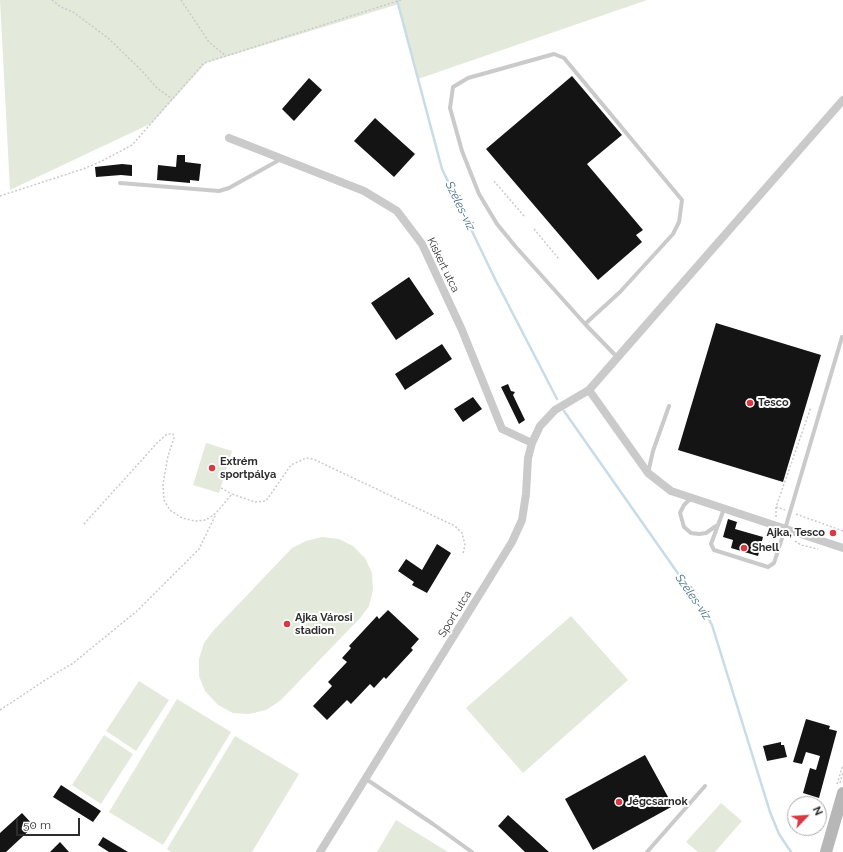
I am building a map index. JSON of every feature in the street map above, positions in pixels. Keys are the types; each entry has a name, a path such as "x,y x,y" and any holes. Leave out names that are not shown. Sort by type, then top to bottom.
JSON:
{"main road":[{"path":"826,852 839,822 843,793"}],"street":[{"name":"Sport utca","path":"320,852 512,542 522,520 526,494 528,458 532,443 540,426 555,410 589,390 843,100"},
{"name":"Kiskert utca","path":"228,138 364,191 397,211 422,244 462,330 502,429 532,443"},
{"path":"589,390 648,473 671,490 843,548"}],"lane":[{"path":"584,324 620,292 673,234 679,222 682,200 564,58 554,54 468,78 453,87 450,108 462,152 479,194 497,224 514,246 584,324 618,358"},
{"path":"120,183 219,191 229,188 282,159"},
{"path":"724,508 711,544 714,550 768,567 774,563 786,529 842,337"},
{"path":"648,473 653,451 669,406"},
{"path":"694,498 689,500 684,505 680,513 684,527 691,533 699,534 706,533 718,524"},
{"path":"366,779 472,852"},
{"path":"647,852 705,786"}],"path":[{"path":"52,0 61,7 73,12 108,38 142,70 157,88 172,99"},
{"path":"181,0 209,42 226,56"},
{"path":"0,196 83,169 132,145 204,63 401,0"},
{"path":"494,182 524,216"},
{"path":"534,229 559,259"},
{"path":"776,526 776,507 811,407"},
{"path":"84,524 167,434 173,434 174,438 168,456 163,484 164,500 170,510 182,518 195,521 206,520 216,513"},
{"path":"220,488 255,502 266,501 291,464 306,458 313,459 455,526 462,533 465,545 463,554"},
{"path":"0,710 72,664 138,611 199,549 216,513 232,494"},
{"path":"776,507 843,531"}],"green space":[{"path":"0,0 647,0 418,79 399,4 206,63 152,123 10,190"},
{"name":"Extrém sportpálya","path":"206,443 232,451 219,493 193,485"},
{"name":"Ajka Városi stadion","path":"322,537 339,539 353,546 365,558 372,573 373,590 369,606 361,617 280,701 266,710 249,714 233,713 218,705 205,691 199,676 199,659 204,643 213,631 292,548 306,541"},
{"path":"571,616 628,680 523,773 466,708"},
{"path":"139,681 169,700 136,751 106,731"},
{"path":"177,699 231,732 163,845 109,812"},
{"path":"104,735 133,754 101,804 72,785"},
{"path":"235,736 299,774 252,852 171,852 167,849"},
{"path":"721,803 742,821 715,852 698,852 686,842"},
{"path":"396,820 448,852 377,852"}],"building":[{"path":"572,76 622,135 587,164 643,230 636,235 642,242 598,280 486,149"},
{"path":"309,78 322,90 294,121 282,109"},
{"path":"375,118 415,154 394,177 354,141"},
{"path":"177,155 185,155 185,162 201,164 199,181 190,180 190,183 157,180 158,165 176,167"},
{"path":"122,164 132,165 132,176 121,175 96,177 95,167"},
{"path":"409,277 434,314 396,340 371,303"},
{"name":"Tesco","path":"716,323 821,355 783,482 678,450"},
{"path":"442,344 452,359 405,390 395,374"},
{"path":"508,384 511,391 515,392 513,395 525,420 519,424 501,387"},
{"path":"473,397 482,409 463,422 454,409"},
{"path":"728,519 737,522 735,529 763,537 758,556 731,548 733,540 723,537"},
{"path":"437,544 451,553 427,593 412,585 414,582 398,571 406,559 422,570"},
{"path":"388,610 419,639 411,648 413,650 386,679 384,677 374,688 370,684 351,704 347,700 327,720 313,706 332,686 328,682 347,662 342,658 351,648 349,646 377,616 379,619"},
{"path":"806,719 830,726 829,729 837,731 820,796 813,796 803,793 810,768 816,770 820,756 806,752 802,764 793,762"},
{"path":"781,742 781,745 784,745 787,757 767,761 763,746"},
{"name":"Jégcsarnok","path":"645,755 673,806 593,850 565,799"},
{"path":"61,785 101,811 93,822 53,797"},
{"path":"22,813 34,826 6,852 0,852 0,833"},
{"path":"508,815 549,852 525,852 498,826"},
{"path":"103,837 128,852 109,852 98,845"},
{"path":"60,842 69,852 50,852"}],"waterway":[{"name":"Széles-víz","path":"397,0 442,169 496,281 557,399"},
{"name":"Széles-víz","path":"564,411 705,612 712,625 770,812 779,834 791,852"}],"place":[{"name":"Tesco","path":"750,403"},
{"name":"Extrém sportpálya","path":"212,468"},
{"name":"Ajka, Tesco","path":"833,533"},
{"name":"Shell","path":"744,548"},
{"name":"Ajka Városi stadion","path":"287,624"},
{"name":"Jégcsarnok","path":"619,802"}]}
